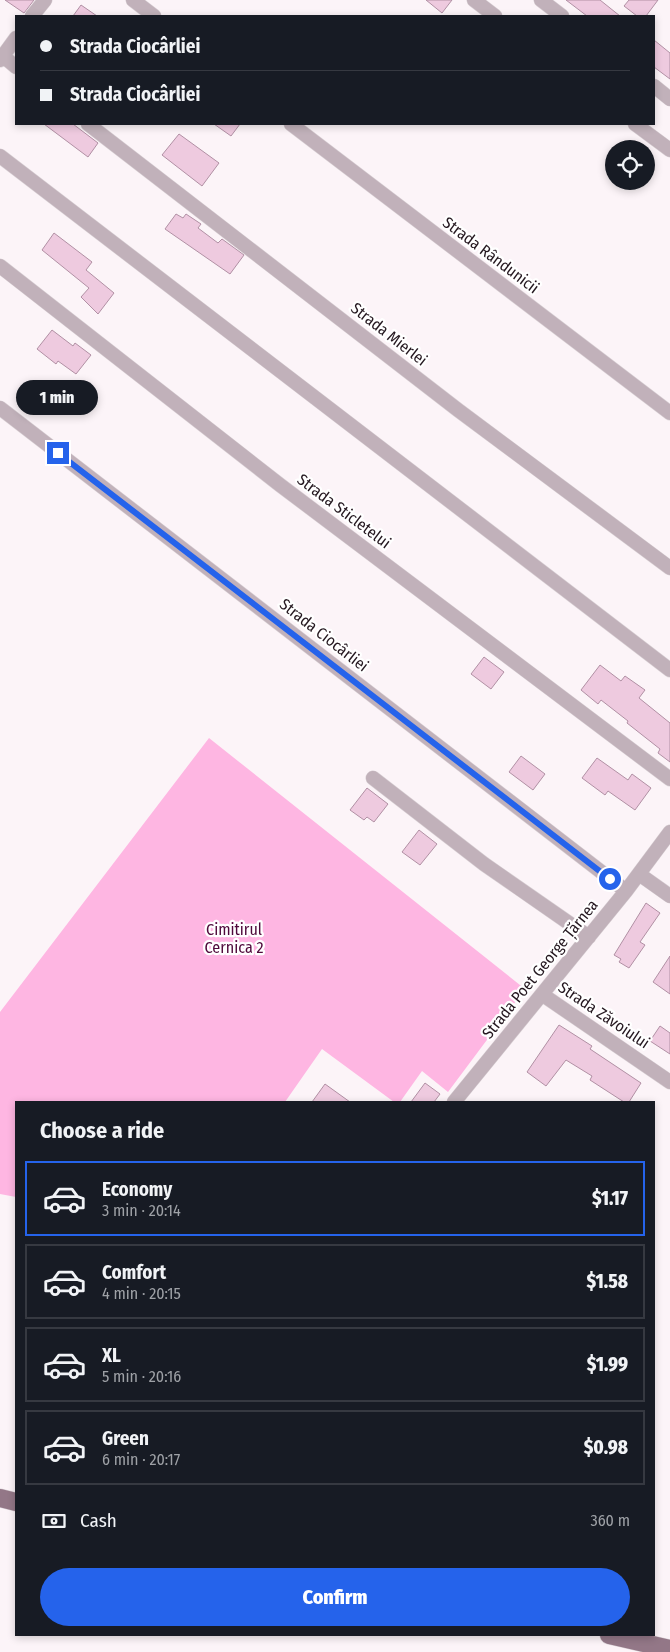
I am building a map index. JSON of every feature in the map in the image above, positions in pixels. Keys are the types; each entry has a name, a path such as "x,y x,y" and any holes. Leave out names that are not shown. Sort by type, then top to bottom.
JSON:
{"main road":[{"path":"0,1498 15,1502"},
{"path":"614,1636 670,1648"}],"street":[{"path":"33,15 44,0"},
{"path":"133,0 153,15"},
{"path":"474,0 494,15"},
{"path":"541,0 561,15"},
{"path":"15,39 1,58 15,66"},
{"path":"655,87 670,98"},
{"name":"Strada Mierlei","path":"89,125 458,410 670,568"},
{"name":"Strada Rândunicii","path":"292,125 670,413"},
{"path":"636,125 670,150"},
{"path":"0,156 670,670"},
{"name":"Strada Sticletelui","path":"0,266 280,485 670,779"},
{"name":"Strada Ciocârliei","path":"0,408 626,891"},
{"path":"373,778 484,864 589,937"},
{"name":"Strada Poet George Țărnea","path":"455,1101 543,995 626,891 670,832"},
{"path":"639,874 670,896"},
{"name":"Strada Zăvoiului","path":"543,995 670,1082"}],"green space":[{"name":"Cimitirul Cernica 2","path":"209,738 525,989 448,1092 422,1071 401,1101 393,1101 322,1049 286,1101 15,1101 15,1197 0,1194 0,1012"}],"building":[{"path":"5,0 34,0 24,13"},
{"path":"426,0 452,0 442,13"},
{"path":"566,0 600,0 619,15 586,15"},
{"path":"629,0 658,0 647,15 636,15 624,6"},
{"path":"81,5 96,15 74,15"},
{"path":"655,41 670,53 670,79 655,68"},
{"path":"45,125 74,125 98,143 88,157"},
{"path":"215,125 239,125 231,136"},
{"path":"179,134 219,163 202,186 162,155"},
{"path":"176,214 183,218 186,214 201,224 198,228 218,243 222,239 244,255 230,274 165,229"},
{"path":"54,233 92,262 86,270 114,293 98,314 81,297 89,288 42,250"},
{"path":"52,330 73,346 75,343 91,355 76,374 58,361 56,364 37,349"},
{"path":"484,657 504,672 491,689 471,674"},
{"path":"600,665 621,681 625,676 645,690 639,698 670,723 670,762 658,753 660,749 627,723 628,721 601,700 598,704 581,690"},
{"path":"521,756 545,774 533,790 509,772"},
{"path":"597,758 628,780 632,774 651,788 635,810 608,791 605,795 582,778"},
{"path":"367,788 388,804 374,822 367,817 364,820 350,810"},
{"path":"419,830 437,844 420,865 402,852"},
{"path":"646,903 660,913 640,942 645,945 629,968 619,962 621,959 614,955"},
{"path":"670,956 670,994 653,982"},
{"path":"559,1025 592,1046 590,1049 641,1083 630,1101 622,1101 590,1080 592,1076 566,1060 546,1086 527,1072"},
{"path":"660,1026 670,1033 670,1054 650,1041"},
{"path":"425,1083 440,1094 435,1101 412,1101"},
{"path":"325,1084 349,1101 313,1101"}],"route":[{"path":"58,453 610,879"}]}
